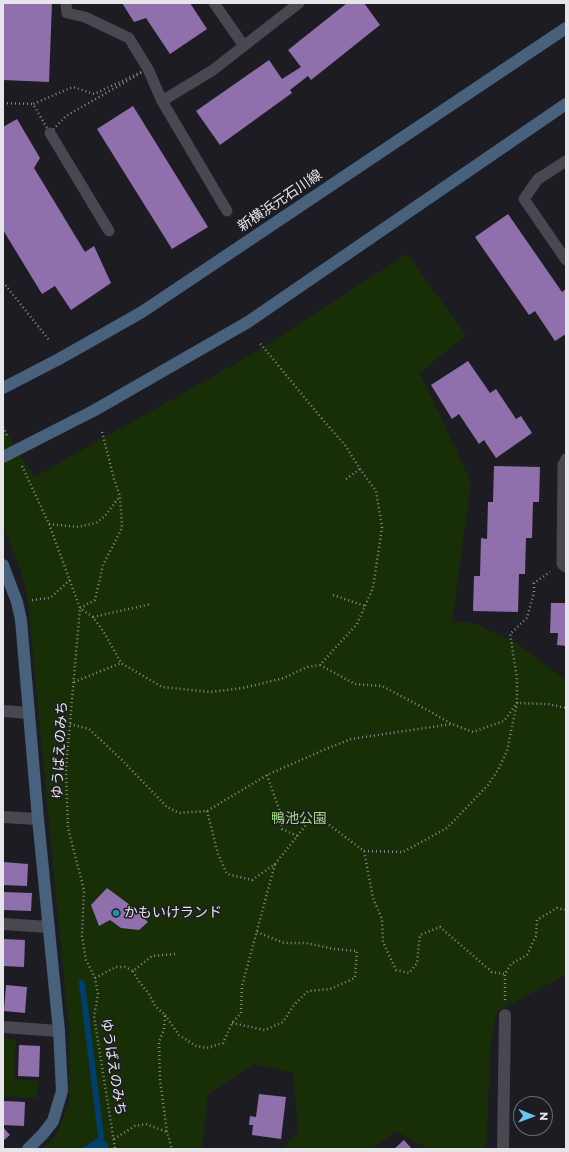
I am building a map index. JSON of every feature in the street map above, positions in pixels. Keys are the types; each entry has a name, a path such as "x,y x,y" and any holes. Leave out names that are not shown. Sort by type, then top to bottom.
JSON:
{"street":[{"name":"新横浜元石川線","path":"3,388 59,359 142,312 566,28"},
{"path":"3,457 95,410 248,322 566,104"},
{"path":"3,565 6,584 17,602 21,620 38,819 59,1031 62,1091 53,1121 28,1149"},
{"path":"3,711 29,713"},
{"path":"3,817 38,819"},
{"path":"3,924 49,927"},
{"path":"503,1149 505,1015"},
{"path":"3,1027 59,1031"}],"lane":[{"path":"66,3 67,13 84,17 129,38 148,70 162,101 226,211"},
{"path":"214,3 244,46"},
{"path":"162,101 213,70 299,3"},
{"path":"50,133 109,231"},
{"path":"566,160 538,179 524,199 566,260"},
{"path":"564,565 562,465 566,459"}],"path":[{"path":"3,103 33,104 73,87 94,94 148,70"},
{"path":"33,104 50,133 66,116 148,70"},
{"path":"3,282 49,340"},
{"path":"259,342 345,445 376,491 382,526 373,588 358,624 320,665"},
{"path":"102,432 120,496 122,528 103,565 95,600 80,608 93,617 105,634 121,663 162,687 210,692 243,688 284,678 307,667 320,665 355,684 382,686 452,724 473,732 504,721 517,703"},
{"path":"346,479 360,469"},
{"path":"49,524 78,527 96,523 105,516 120,496"},
{"name":"ゆうばえのみち","path":"38,498 80,608 66,769 68,828 84,890 82,936 86,960 95,978 98,994 94,1016 115,1149"},
{"path":"207,811 218,854 228,874 252,880 275,864 310,820 328,824 364,851 402,852 447,828 488,785 498,770 507,751 517,703 517,678 510,634 527,618 534,592 534,583 564,565"},
{"path":"17,602 50,598 70,580"},
{"path":"333,595 365,606"},
{"path":"93,617 151,604"},
{"path":"74,682 121,663"},
{"path":"517,703 548,704 566,708"},
{"path":"70,724 89,729 120,758 167,808 178,813 207,811 267,775 351,739 452,724"},
{"path":"267,775 279,809 282,829 296,836"},
{"path":"364,851 373,898 382,919 383,942 396,970 409,973 417,963 420,935 440,927 492,972 505,974"},
{"path":"95,978 116,967 124,967 133,971 149,994 155,1006 165,1015 179,1035 196,1046 207,1048 223,1043 232,1023 241,1013 242,986 275,864"},
{"path":"505,1015 505,974 511,964 527,955 536,936 538,920 557,908 566,910"},
{"path":"232,1023 264,1030 283,1022 294,1005 308,991 330,989 355,978 357,951 334,949 306,943 284,943 257,932"},
{"path":"133,971 152,956 175,954"},
{"path":"165,1015 164,1029 159,1042 160,1080 167,1132 172,1149"},
{"path":"114,1139 135,1126 146,1124 167,1132"}],"green space":[{"name":"鴨池公園","path":"407,254 466,335 420,373 471,482 452,622 473,623 517,643 566,681 566,975 497,1011 491,1044 486,1149 429,1149 396,1131 371,1149 283,1149 298,1131 293,1073 254,1064 208,1094 202,1149 43,1149 58,1132 69,1103 69,1031 28,602 20,568 3,525 3,427 34,477 249,356"},
{"path":"3,1038 16,1039 14,1079 39,1081 36,1098 3,1096"}],"water":[{"path":"101,1136 108,1145 108,1149 81,1149"}],"building":[{"path":"3,3 52,3 49,82 3,80"},
{"path":"122,3 190,3 207,29 170,54 146,18 134,22"},
{"path":"347,3 364,3 380,25 311,80 308,76 290,90 292,93 220,145 196,111 269,60 282,79 301,67 288,50"},
{"path":"133,106 208,227 172,249 97,129"},
{"path":"17,119 40,158 34,168 85,252 94,246 111,283 71,310 55,286 42,294 3,230 3,127"},
{"path":"508,214 562,292 566,289 566,334 555,341 535,311 529,315 475,237"},
{"path":"468,361 490,393 496,389 516,419 521,416 532,433 496,458 484,440 479,444 459,414 452,419 431,385"},
{"path":"494,466 540,467 539,502 533,502 532,538 526,538 525,574 519,574 518,612 473,611 474,576 480,576 481,538 487,539 488,502 493,502"},
{"path":"551,603 566,603 566,646 557,645 558,633 550,633"},
{"path":"3,862 28,864 27,886 3,885"},
{"name":"かもいけランド","path":"107,888 130,905 148,922 139,930 121,928 110,920 99,926 91,905"},
{"path":"3,892 32,893 31,911 3,910"},
{"path":"4,939 25,940 24,967 3,966"},
{"path":"6,985 27,987 25,1013 4,1011"},
{"path":"19,1045 40,1046 39,1077 18,1076"},
{"path":"259,1094 286,1097 281,1139 252,1135 253,1125 249,1125 250,1116 256,1117"},
{"path":"4,1101 25,1102 24,1126 3,1125"},
{"path":"3,1127 10,1135 3,1141"},
{"path":"404,1140 412,1149 394,1149"}],"waterway":[{"path":"82,983 101,1136"}],"place":[{"name":"かもいけランド","path":"116,913"}]}
